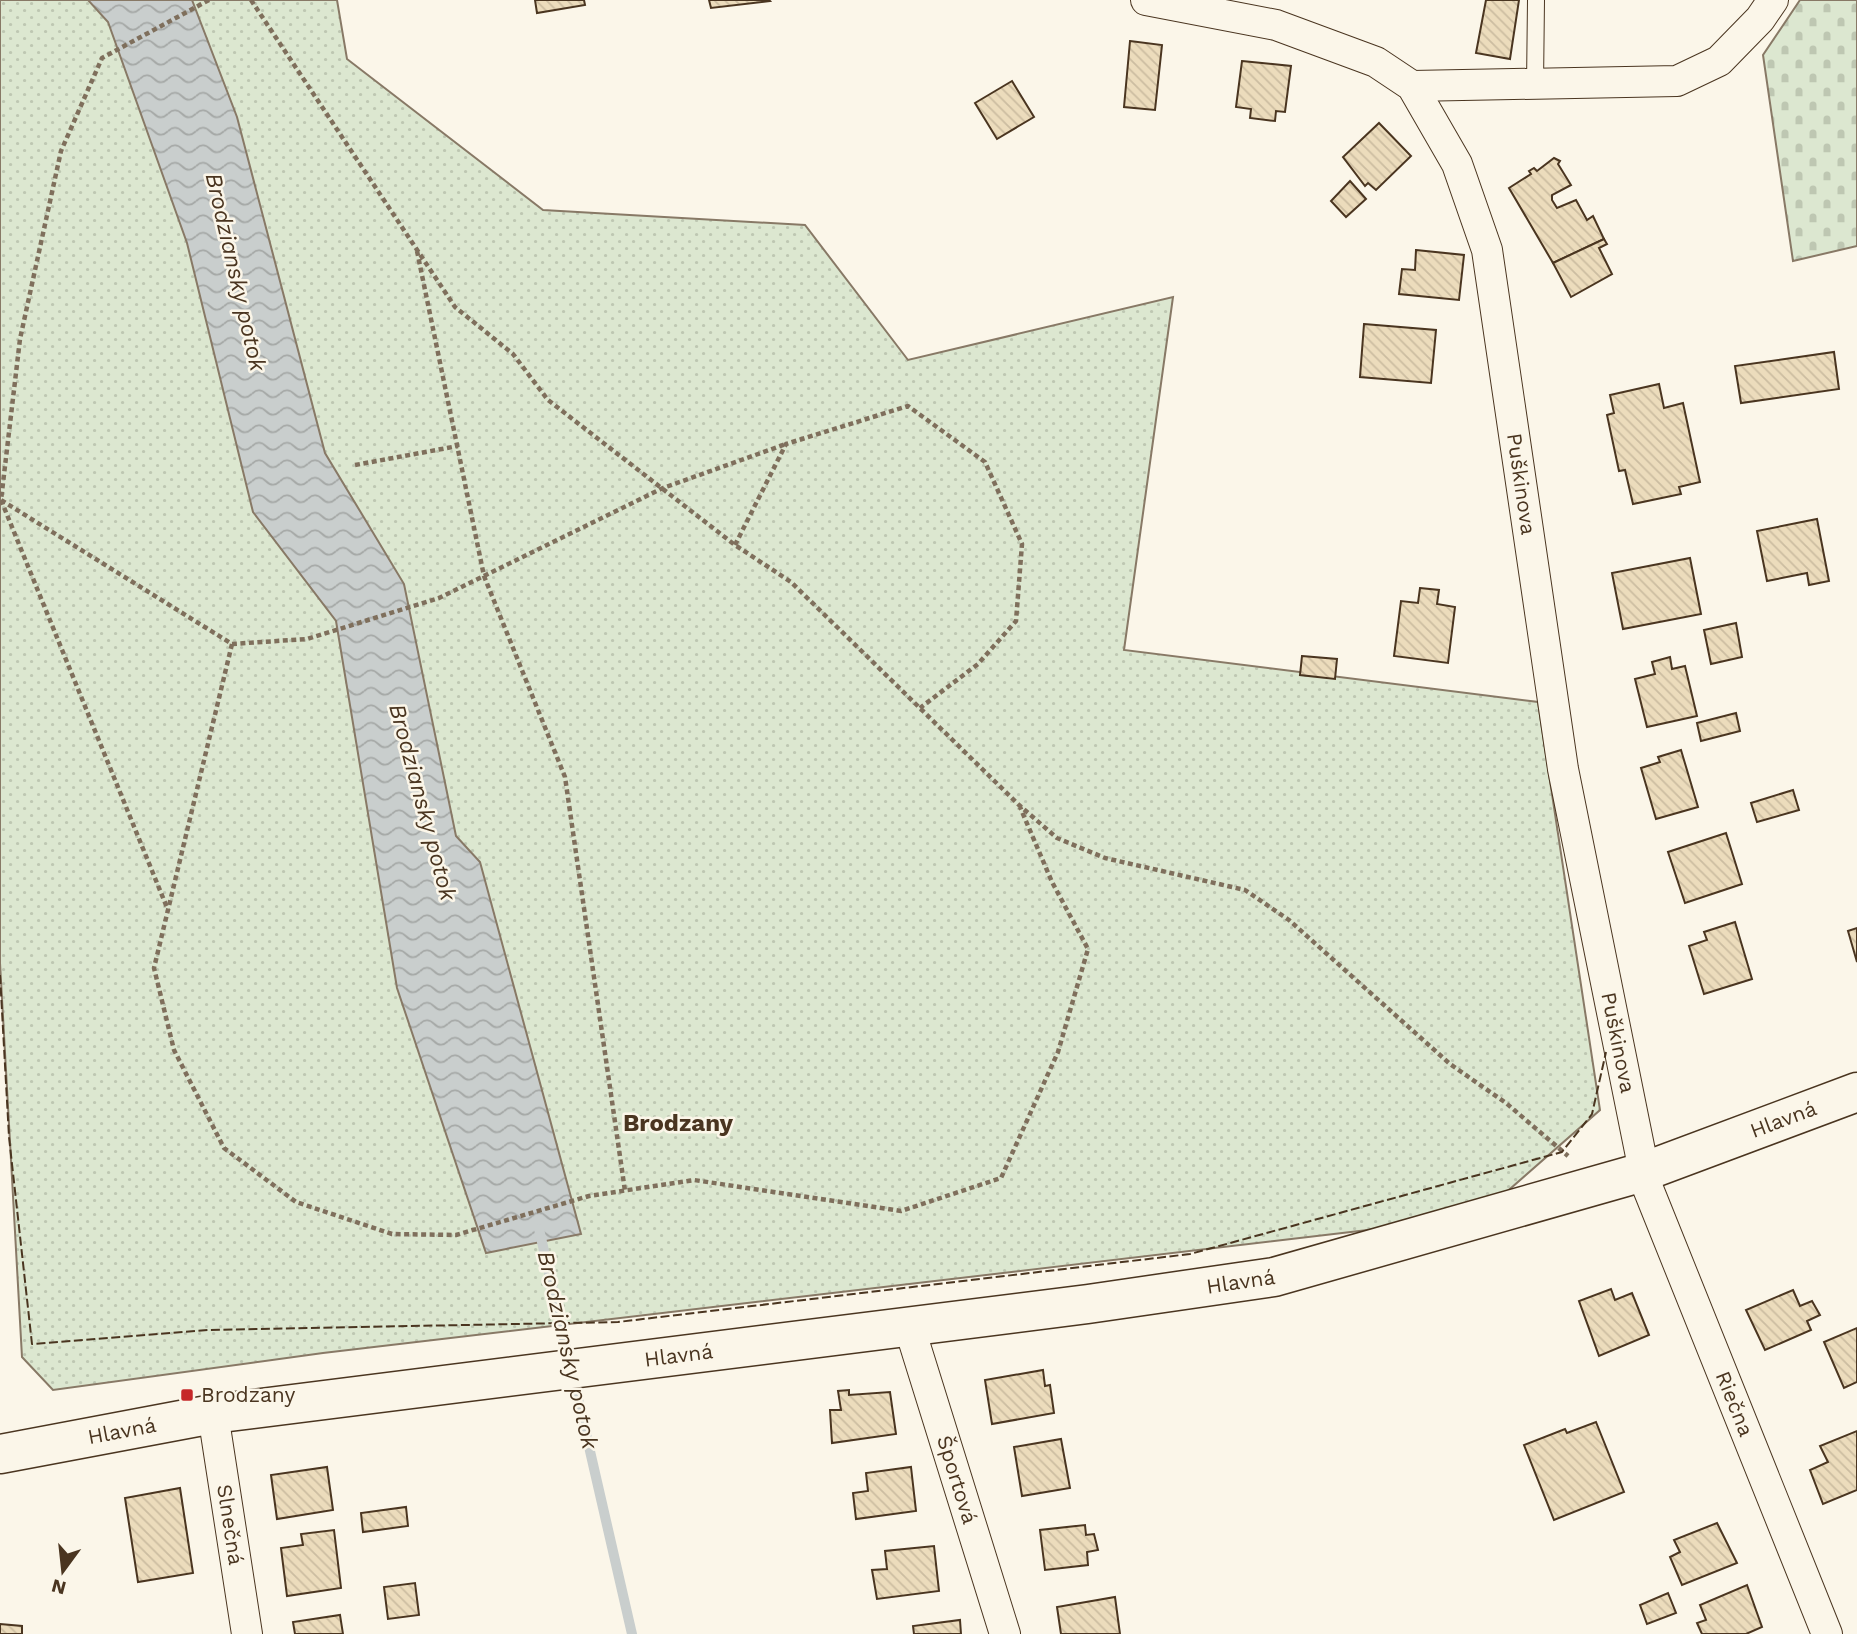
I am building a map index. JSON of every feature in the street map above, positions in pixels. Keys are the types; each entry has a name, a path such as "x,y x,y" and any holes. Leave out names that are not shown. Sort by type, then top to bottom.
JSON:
{"main road":[{"name":"Hlavná","path":"0,1454 213,1414 1274,1277 1643,1172 1857,1092"}],"street":[{"name":"Puškinova","path":"1146,0 1276,25 1376,62 1412,86 1457,164 1487,250 1563,769 1643,1172"},
{"path":"1412,86 1677,80 1719,61 1760,19 1773,0"},
{"name":"Riečna","path":"1643,1172 1828,1634"},
{"name":"Športová","path":"909,1326 1005,1634"},
{"name":"Slnečná","path":"213,1414 247,1634"}],"lane":[{"path":"1535,85 1536,0"}],"path":[{"path":"168,911 1,500 20,339 61,151 102,58 209,0"},
{"path":"251,0 456,307 513,354 548,400 735,545 791,582 1019,805 1057,838 1105,858 1244,890 1289,920 1450,1064 1506,1103 1605,1183"},
{"path":"416,247 484,576 565,777 625,1191"},
{"path":"1,500 232,644 307,639 439,598 663,488 786,444 908,406 985,462 1022,544 1016,621 978,664 920,708"},
{"path":"735,545 786,444"},
{"path":"355,465 458,446"},
{"path":"232,644 154,968 174,1050 224,1148 296,1202 392,1234 456,1235 589,1196 694,1180 901,1211 1001,1178 1058,1052 1088,949 1052,882 1019,805"}],"green space":[{"path":"0,0 337,0 347,59 543,210 805,225 908,360 1173,297 1124,650 1538,702 1600,1110 1478,1217 323,1353 53,1390 22,1357 0,963"},
{"path":"1800,0 1857,0 1857,246 1793,261 1763,55"}],"water":[{"path":"88,0 192,0 237,117 325,453 404,584 456,836 480,862 581,1234 486,1253 397,988 336,621 253,512 187,243 108,22"}],"building":[{"path":"535,0 584,0 585,5 537,13"},
{"path":"709,0 769,0 770,1 711,8"},
{"path":"1486,0 1519,0 1510,59 1476,53"},
{"path":"1130,41 1162,45 1155,110 1124,107"},
{"path":"1242,61 1291,66 1285,112 1276,111 1275,121 1250,118 1251,109 1236,107"},
{"path":"1012,81 1034,117 997,139 975,103"},
{"path":"1379,123 1411,156 1376,190 1368,183 1365,186 1343,157"},
{"path":"1554,158 1560,161 1558,164 1571,185 1552,195 1552,200 1557,208 1576,200 1587,220 1593,216 1604,239 1553,263 1509,188 1531,174 1529,171 1534,168 1537,171"},
{"path":"1350,181 1366,199 1346,217 1331,201"},
{"path":"1604,239 1607,244 1599,248 1612,274 1571,297 1553,263"},
{"path":"1416,250 1464,255 1459,300 1399,294 1402,269 1415,270"},
{"path":"1364,324 1436,330 1431,383 1360,377"},
{"path":"1834,352 1839,389 1741,403 1735,366"},
{"path":"1659,384 1664,408 1683,403 1700,482 1679,487 1681,494 1633,504 1625,470 1619,471 1607,415 1614,413 1610,395"},
{"path":"1817,519 1829,581 1809,585 1807,573 1767,581 1757,531"},
{"path":"1690,558 1701,614 1623,629 1612,573"},
{"path":"1420,588 1439,590 1437,604 1455,607 1448,663 1394,656 1401,601 1418,603"},
{"path":"1736,623 1742,657 1711,664 1704,630"},
{"path":"1302,656 1337,659 1335,679 1300,675"},
{"path":"1670,657 1672,669 1685,666 1697,716 1647,727 1635,679 1655,674 1652,662"},
{"path":"1736,713 1740,731 1701,741 1697,723"},
{"path":"1681,750 1698,807 1656,819 1641,768 1660,762 1658,757"},
{"path":"1793,790 1799,810 1757,822 1751,803"},
{"path":"1726,833 1742,884 1685,903 1668,852"},
{"path":"1735,922 1752,979 1704,994 1689,946 1707,940 1704,932"},
{"path":"1857,928 1857,962 1848,931"},
{"path":"1611,1289 1615,1300 1632,1293 1649,1335 1599,1356 1579,1301"},
{"path":"1793,1290 1800,1306 1812,1301 1820,1315 1807,1321 1811,1330 1765,1350 1746,1310"},
{"path":"1857,1328 1857,1382 1844,1388 1824,1342"},
{"path":"1043,1370 1045,1386 1050,1385 1054,1413 992,1424 985,1380"},
{"path":"849,1390 849,1395 890,1392 896,1434 832,1443 830,1410 841,1410 838,1391"},
{"path":"1596,1422 1624,1492 1554,1520 1524,1445 1565,1429 1567,1433"},
{"path":"1857,1431 1857,1490 1823,1504 1810,1470 1828,1462 1820,1446"},
{"path":"1061,1439 1070,1488 1022,1496 1014,1447"},
{"path":"327,1467 333,1510 277,1519 271,1475"},
{"path":"911,1467 916,1511 856,1519 853,1493 868,1491 866,1473"},
{"path":"180,1488 193,1573 138,1582 125,1498"},
{"path":"406,1507 408,1526 363,1532 361,1513"},
{"path":"1717,1523 1737,1563 1682,1585 1670,1557 1680,1552 1674,1540"},
{"path":"1085,1525 1086,1535 1094,1534 1098,1550 1087,1552 1088,1565 1045,1570 1040,1530"},
{"path":"334,1530 341,1588 287,1596 281,1548 303,1545 301,1534"},
{"path":"934,1546 939,1591 877,1599 872,1570 887,1569 885,1551"},
{"path":"415,1583 419,1615 388,1619 384,1587"},
{"path":"1747,1585 1762,1627 1746,1634 1702,1634 1697,1623 1706,1620 1700,1605"},
{"path":"1668,1593 1676,1613 1647,1624 1640,1605"},
{"path":"1115,1597 1120,1634 1061,1634 1057,1607"},
{"path":"340,1615 343,1634 295,1634 293,1622"},
{"path":"960,1620 961,1634 914,1634 913,1626"},
{"path":"0,1624 22,1626 22,1634 0,1634"}],"waterway":[{"name":"Brodziansky potok","path":"539,1229 632,1634"}],"fence":[{"path":"0,975 9,1137 32,1344 208,1330 618,1322 1190,1254 1562,1152 1592,1114 1606,1052"}],"place":[{"name":"Brodzany","path":"187,1395"}],"district":[{"name":"Brodzany","path":"678,1123"}]}
